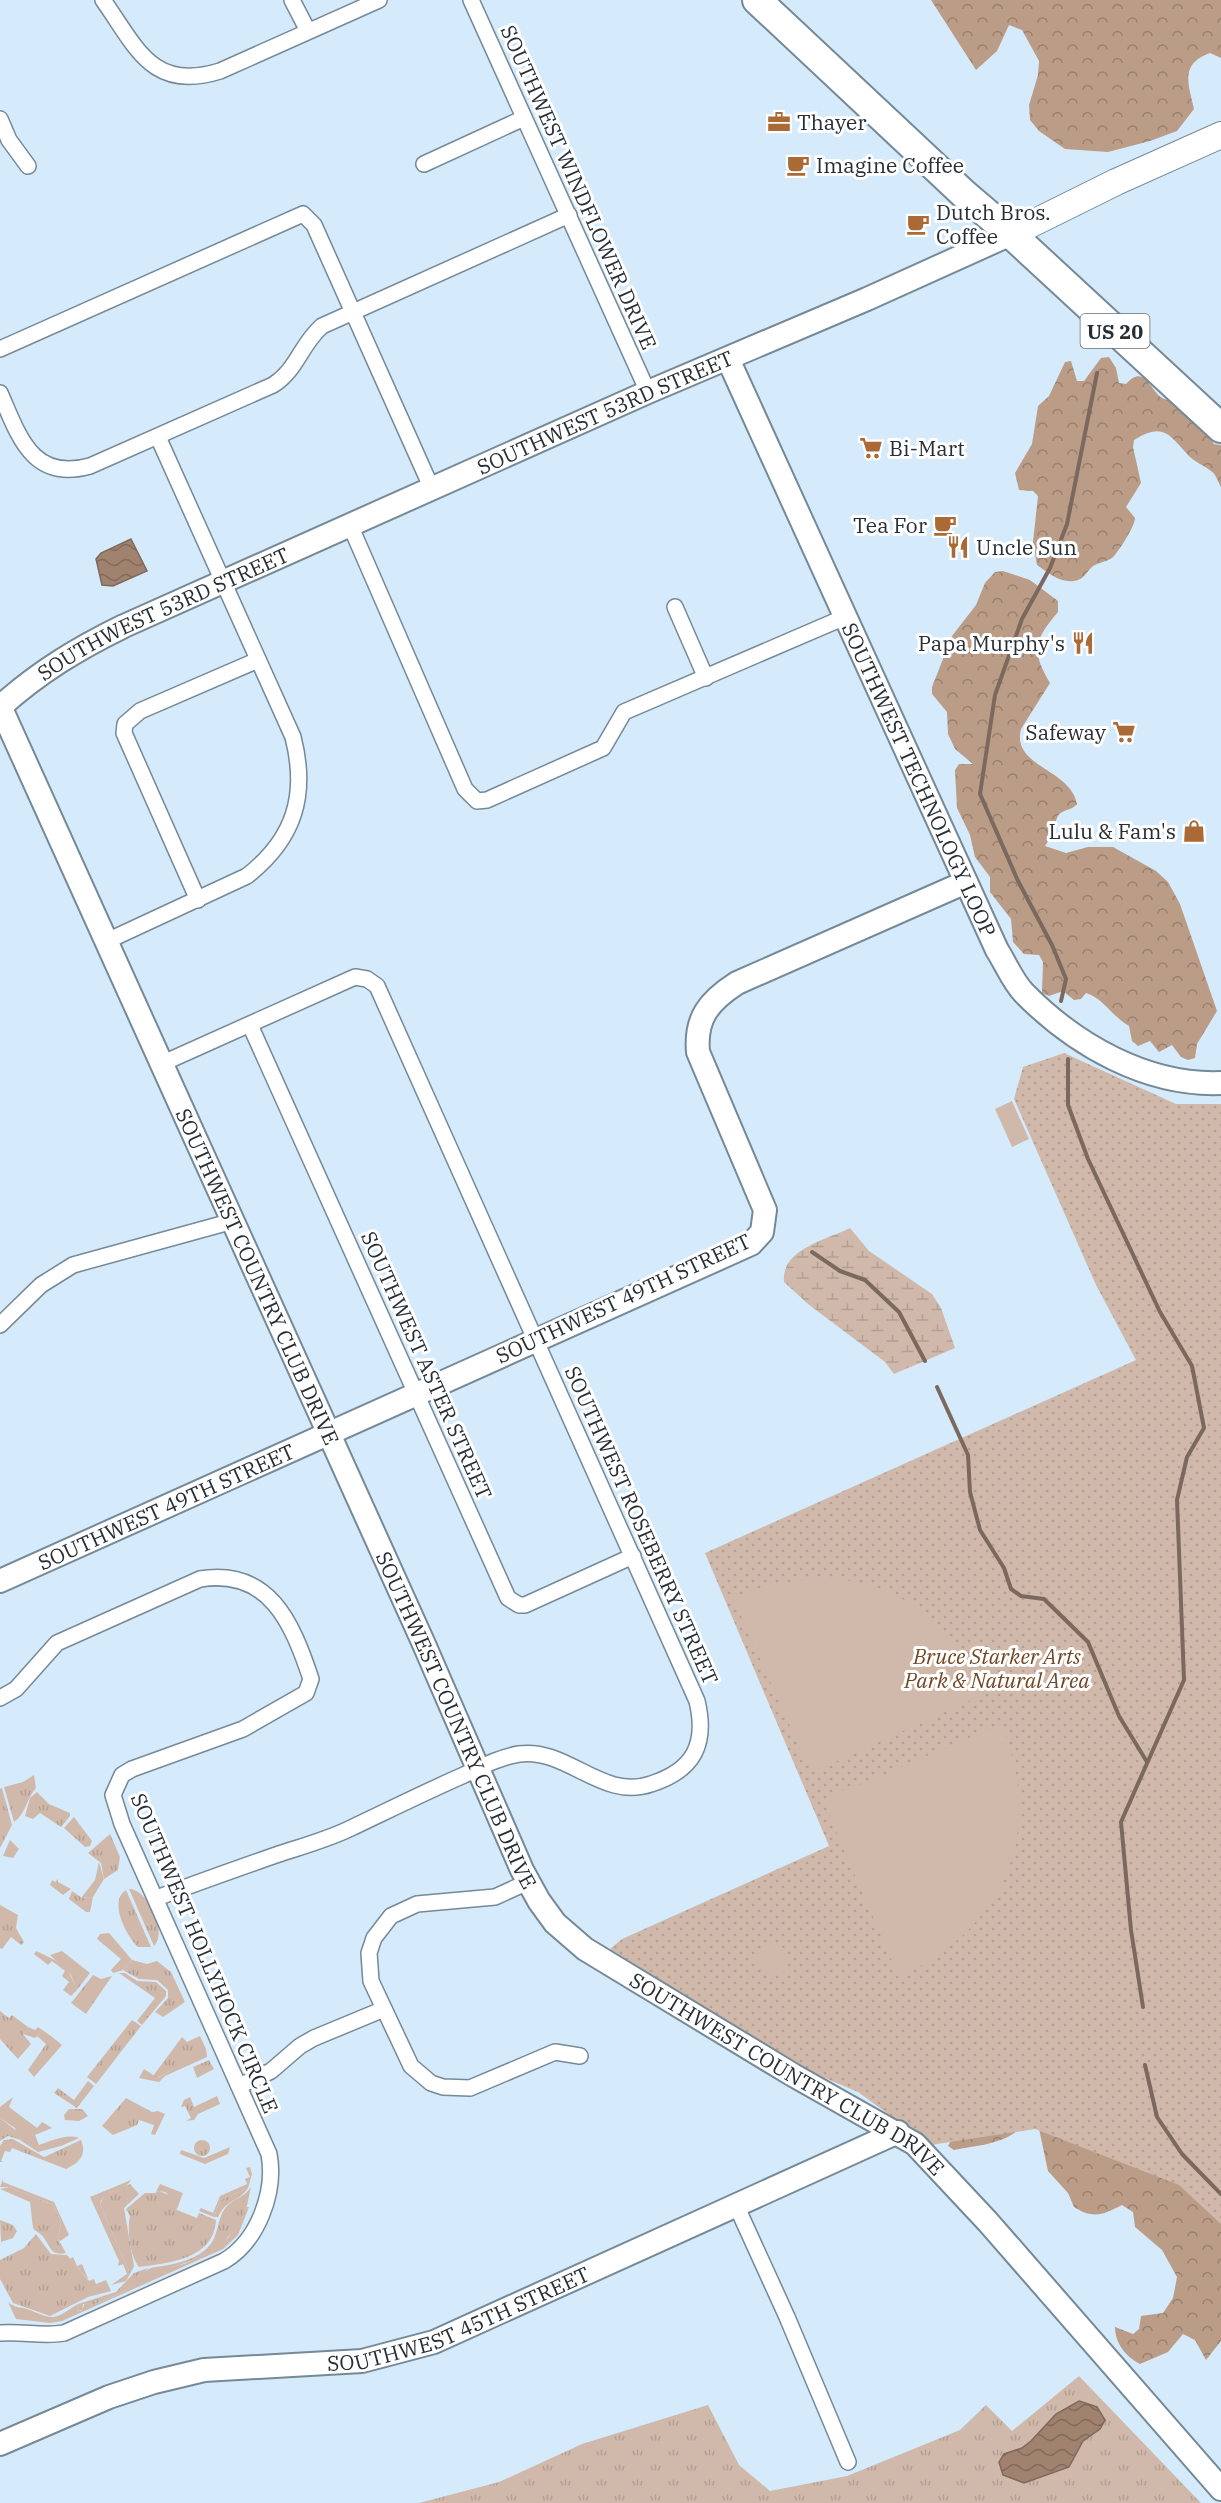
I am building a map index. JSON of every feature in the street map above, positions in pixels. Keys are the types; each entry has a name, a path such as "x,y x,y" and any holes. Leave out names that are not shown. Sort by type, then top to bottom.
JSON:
{"highway":[{"name":"US 20","path":"757,0 964,194 1219,424"}],"main road":[{"name":"SOUTHWEST 53RD STREET","path":"1011,234 1116,182 1221,135"}],"street":[{"path":"104,0 146,60 169,76 197,78 220,71 379,0"},
{"path":"292,0 308,31"},
{"name":"SOUTHWEST WINDFLOWER DRIVE","path":"471,0 648,392"},
{"path":"424,164 524,117"},
{"path":"0,119 9,140 28,166"},
{"path":"0,349 303,214 314,225 432,489"},
{"path":"0,393 21,441 30,453 49,466 60,470 90,466 278,382 294,366 310,336 322,326 569,215"},
{"name":"SOUTHWEST 53RD STREET","path":"0,707 31,679 68,654 648,392 1011,234"},
{"name":"SOUTHWEST TECHNOLOGY LOOP","path":"728,359 997,950 1023,992 1058,1023 1102,1054 1154,1074 1206,1084 1221,1083"},
{"path":"107,941 247,876 263,864 285,835 294,816 299,796 298,757 293,737 158,437"},
{"path":"350,525 465,789 477,801 487,800 603,748 624,712 845,617"},
{"path":"675,607 706,678"},
{"path":"198,900 124,733 125,724 140,711 258,660"},
{"name":"SOUTHWEST COUNTRY CLUB DRIVE","path":"0,707 328,1432 528,1882 555,1923 585,1949 793,2075 898,2132 920,2150 988,2222 1221,2489"},
{"name":"SOUTHWEST 49TH STREET","path":"0,1581 536,1338 751,1244 762,1232 765,1210 698,1052 698,1026 709,1004 737,983 966,882"},
{"name":"SOUTHWEST ROSEBERRY STREET","path":"157,1898 335,1834 477,1769 517,1754 538,1753 606,1784 626,1789 651,1785 674,1774 695,1752 702,1728 697,1701 536,1338 373,982 355,977 161,1064"},
{"name":"SOUTHWEST ASTER STREET","path":"250,1025 512,1602 525,1605 633,1556"},
{"path":"0,1325 33,1292 73,1265 232,1221"},
{"name":"SOUTHWEST HOLLYHOCK CIRCLE","path":"0,1698 16,1689 57,1643 200,1579 217,1576 234,1578 261,1589 276,1604 311,1678 306,1693 243,1729 132,1769 122,1775 116,1784 113,1802 269,2154 271,2167 268,2190 254,2232 246,2244 224,2261 64,2332 50,2335 24,2331 0,2333"},
{"path":"528,1882 495,1897 417,1904 391,1916 374,1938 369,1953 371,1981 411,2066 426,2079 443,2087 470,2088 555,2052 580,2056"},
{"path":"239,2086 271,2071 300,2046 314,2038 384,2009"},
{"name":"SOUTHWEST 45TH STREET","path":"0,2444 109,2397 154,2382 204,2370 362,2361 434,2342 898,2132"},
{"path":"736,2205 848,2462"}],"green space":[{"path":"931,0 1221,0 1221,58 1210,53 1200,57 1190,69 1188,75 1194,109 1177,131 1108,152 1065,149 1039,131 1030,120 1029,105 1038,75 1039,61 1022,30 1009,25 997,51 976,70"},
{"path":"1109,357 1116,368 1119,383 1126,384 1133,378 1143,377 1162,398 1182,405 1198,420 1214,444 1221,445 1221,487 1213,472 1190,457 1176,441 1165,433 1152,432 1134,440 1133,447 1141,483 1126,507 1135,518 1130,532 1111,559 1094,565 1080,579 1069,581 1054,577 1037,565 1033,542 1038,496 1033,491 1019,490 1015,473 1032,444 1038,406 1049,396 1065,362 1071,361 1077,381 1084,381 1101,358"},
{"path":"1003,571 1030,580 1058,601 1058,612 1044,630 1038,646 1040,662 1050,683 1021,729 1020,742 1032,760 1064,782 1072,792 1077,804 1059,815 1056,820 1056,838 1049,840 1045,846 1066,853 1088,847 1113,847 1156,871 1168,882 1180,904 1217,1011 1197,1044 1195,1058 1188,1060 1181,1057 1172,1045 1159,1052 1150,1041 1138,1046 1132,1041 1129,1026 1092,995 1086,993 1081,999 1074,1000 1063,991 1049,996 1042,993 1043,962 1039,955 1024,954 1013,942 1011,919 990,892 990,877 975,857 970,835 957,808 955,770 959,764 973,764 955,749 948,734 947,712 932,694 932,687 952,636 976,605 985,583 995,572"},
{"name":"Bruce Starker Arts Park & Natural Area","path":"1064,1053 1176,1104 1221,1104 1221,2224 1179,2185 1035,2129 931,2145 858,2092 806,2070 610,1949 622,1939 829,1846 705,1553 1136,1360 1096,1285 1014,1099 1023,1067"},
{"path":"1012,1101 1029,1139 1012,1147 995,1109"},
{"path":"850,1228 869,1251 932,1294 941,1308 955,1348 894,1374 885,1362 808,1304 784,1282 785,1271 797,1254 807,1247"},
{"path":"823,1577 852,1581 877,1588 901,1598 922,1611 958,1646 987,1693 828,1767 818,1768 806,1763 733,1598 767,1585"},
{"path":"1001,1724 1014,1764 1019,1802 1016,1839 1007,1873 990,1904 966,1932 936,1957 899,1977 831,1820 828,1804 839,1791 850,1789"},
{"path":"34,1775 36,1788 21,1815 14,1822 4,1787 23,1782"},
{"path":"2,1788 12,1825 0,1848 0,1789"},
{"path":"37,1792 49,1804 70,1813 61,1827 40,1813 33,1819 25,1816 30,1798"},
{"path":"74,1817 92,1841 90,1846 85,1847 64,1828"},
{"path":"110,1834 120,1857 118,1870 104,1879 101,1863 88,1853"},
{"path":"10,1840 19,1849 13,1858 3,1856"},
{"path":"99,1862 104,1879 93,1897 81,1898 95,1880"},
{"path":"58,1879 58,1882 71,1889 63,1895 50,1885 52,1880 55,1882"},
{"path":"129,1889 143,1896 154,1912 159,1931 158,1940 154,1946"},
{"path":"126,1890 151,1947 138,1947 124,1927 119,1902"},
{"path":"72,1891 82,1898 93,1897 90,1912 86,1912 69,1899"},
{"path":"0,1905 18,1915 16,1928 24,1942 21,1945 11,1937 2,1949 0,1948"},
{"path":"109,1933 132,1960 123,1970 113,1973 111,1970 121,1959 97,1939 100,1934"},
{"path":"773,1944 784,1949 789,1960 784,1971 773,1976 762,1971 757,1960 762,1949"},
{"path":"36,1951 62,1964 66,1969 77,1990 71,1996 63,1990 69,1982 62,1976 65,1971 52,1961 48,1965 34,1954"},
{"path":"62,1951 90,1973 77,1990 71,1975 50,1955"},
{"path":"132,1960 147,1964 157,1961 171,1972 185,2002 163,2017 155,2012 168,1998 168,1990 157,1980 139,1979 123,1970"},
{"path":"119,1973 125,1973 137,1981 156,1982 166,1991 166,1996 142,2025 137,2021 155,1998"},
{"path":"93,1975 101,1979 112,1976 86,2014 71,2003"},
{"path":"0,2011 9,2018 12,2015 28,2027 23,2034 31,2044 18,2059 0,2039"},
{"path":"132,2020 141,2026 96,2084 87,2077"},
{"path":"28,2027 35,2030 38,2027 51,2036 46,2038 40,2034 35,2038 23,2034"},
{"path":"40,2034 51,2036 62,2045 34,2077 28,2070 46,2044 37,2036"},
{"path":"200,2036 206,2049 204,2052 157,2078 153,2076 182,2037 187,2042"},
{"path":"206,2049 207,2057 165,2076 159,2082 139,2078 144,2069 158,2078"},
{"path":"209,2060 214,2069 197,2078 193,2067"},
{"path":"1159,2061 1172,2070 1193,2072 1199,2076 1221,2117 1221,2341 1206,2360 1195,2340 1183,2334 1168,2352 1140,2364 1122,2349 1115,2327 1133,2334 1139,2329 1141,2316 1163,2313 1173,2298 1177,2277 1162,2250 1135,2227 1133,2212 1122,2205 1098,2214 1087,2213 1074,2207 1068,2193 1048,2171 1038,2124 1027,2124 1006,2138 992,2143 954,2150 948,2146 958,2127 965,2124 970,2129 978,2130 1055,2100 1136,2064"},
{"path":"88,2081 94,2086 77,2108 54,2093 58,2088 74,2100"},
{"path":"217,2096 220,2104 198,2114 194,2120 186,2121 191,2118 185,2106 181,2107 184,2100 190,2097 194,2107"},
{"path":"13,2097 9,2107 37,2128 42,2122 52,2128 35,2135 39,2145 64,2137 79,2138 38,2152 20,2140 15,2128 0,2118 0,2107"},
{"path":"126,2098 152,2112 158,2111 165,2114 155,2135 151,2134 154,2125 139,2120 137,2125 113,2135 102,2126"},
{"path":"69,2109 82,2109 88,2116 79,2121 65,2120 64,2115"},
{"path":"0,2118 18,2132 20,2140 8,2136 0,2141"},
{"path":"13,2139 44,2157 81,2140 83,2154 75,2164 66,2169 12,2148 10,2152 5,2151 1,2161 4,2162 0,2162 0,2146 4,2140"},
{"path":"202,2140 208,2142 210,2148 208,2154 202,2156 196,2154 194,2148 196,2142"},
{"path":"230,2147 228,2154 205,2164 180,2154 181,2150 204,2158"},
{"path":"250,2167 252,2174 248,2188 220,2200 214,2217 199,2211 201,2208 213,2213 220,2196 247,2184 245,2179 250,2177 246,2168"},
{"path":"3,2179 3,2182 54,2202 69,2235 60,2241 58,2239 61,2221 53,2205 9,2187 0,2187"},
{"path":"131,2180 124,2187 106,2195 100,2204 130,2274 126,2281 111,2285 127,2274 123,2264 118,2266 119,2261 90,2197"},
{"path":"130,2184 139,2194 124,2208 134,2266 130,2274 100,2204 105,2195"},
{"path":"160,2184 183,2193 177,2209 167,2194 161,2191 156,2192"},
{"path":"9,2187 53,2205 61,2221 58,2239 66,2253 54,2252 33,2228 30,2202 0,2189"},
{"path":"251,2187 245,2215 222,2243 206,2254 178,2266 160,2271 155,2267 183,2262 200,2254 212,2242 224,2210"},
{"path":"248,2188 229,2203 218,2217 214,2217 220,2200"},
{"path":"159,2191 171,2196 177,2210 197,2218 199,2213 216,2220 213,2233 199,2251 188,2257 139,2267 131,2249 130,2216 126,2209 145,2193"},
{"path":"249,2207 238,2235 223,2249 62,2321 50,2323 16,2319 8,2302 50,2317 55,2317 78,2304 77,2311 81,2311 85,2303 94,2305 125,2291 151,2268 155,2267 160,2270 184,2264 205,2254 212,2246 228,2238 240,2217 244,2216"},
{"path":"0,2220 13,2225 17,2231 13,2238 1,2242"},
{"path":"36,2234 51,2254 67,2255 88,2280 98,2286 107,2282 111,2291 88,2297 50,2316 13,2303 0,2279 0,2260 24,2248"},
{"path":"73,2257 77,2266 82,2264 89,2280 70,2259"},
{"path":"148,2268 128,2289 94,2305 83,2304 82,2310 77,2311 78,2304 116,2292 134,2273"},
{"path":"94,2279 96,2284 106,2280 107,2282 98,2286 89,2281"},
{"path":"1079,2376 1201,2503 419,2503 499,2482 582,2444 708,2405 739,2465 770,2491 847,2476 960,2430 986,2405 1012,2431"}],"water":[{"path":"131,539 147,571 113,586 102,585 96,559 101,553"},
{"path":"1079,2401 1097,2407 1105,2420 1100,2429 1083,2441 1069,2467 1024,2483 1003,2475 999,2462 1004,2454 1022,2448 1056,2414"}],"waterway":[{"path":"1061,1001 1066,979 1052,945 1018,881 980,794 995,695 1022,619 1050,568 1067,524 1097,373"},
{"path":"1068,1059 1068,1105 1088,1159 1160,1312 1192,1366 1204,1428 1187,1457 1177,1500 1184,1680 1121,1822 1131,1930 1143,2007"},
{"path":"812,1252 840,1271 865,1280 899,1312 925,1361"},
{"path":"937,1387 968,1455 970,1492 980,1530 1004,1568 1011,1589 1021,1596 1044,1599 1088,1642 1119,1716 1147,1762"},
{"path":"1145,2065 1157,2117 1182,2154 1221,2194"}],"place":[{"name":"Thayer","path":"779,122"},
{"name":"Imagine Coffee","path":"798,165"},
{"name":"Dutch Bros. Coffee","path":"918,224"},
{"name":"Bi-Mart","path":"871,448"},
{"name":"Tea For","path":"945,525"},
{"name":"Uncle Sun","path":"958,547"},
{"name":"Papa Murphy's","path":"1083,643"},
{"name":"Safeway","path":"1124,732"},
{"name":"Lulu & Fam's","path":"1194,831"}]}
